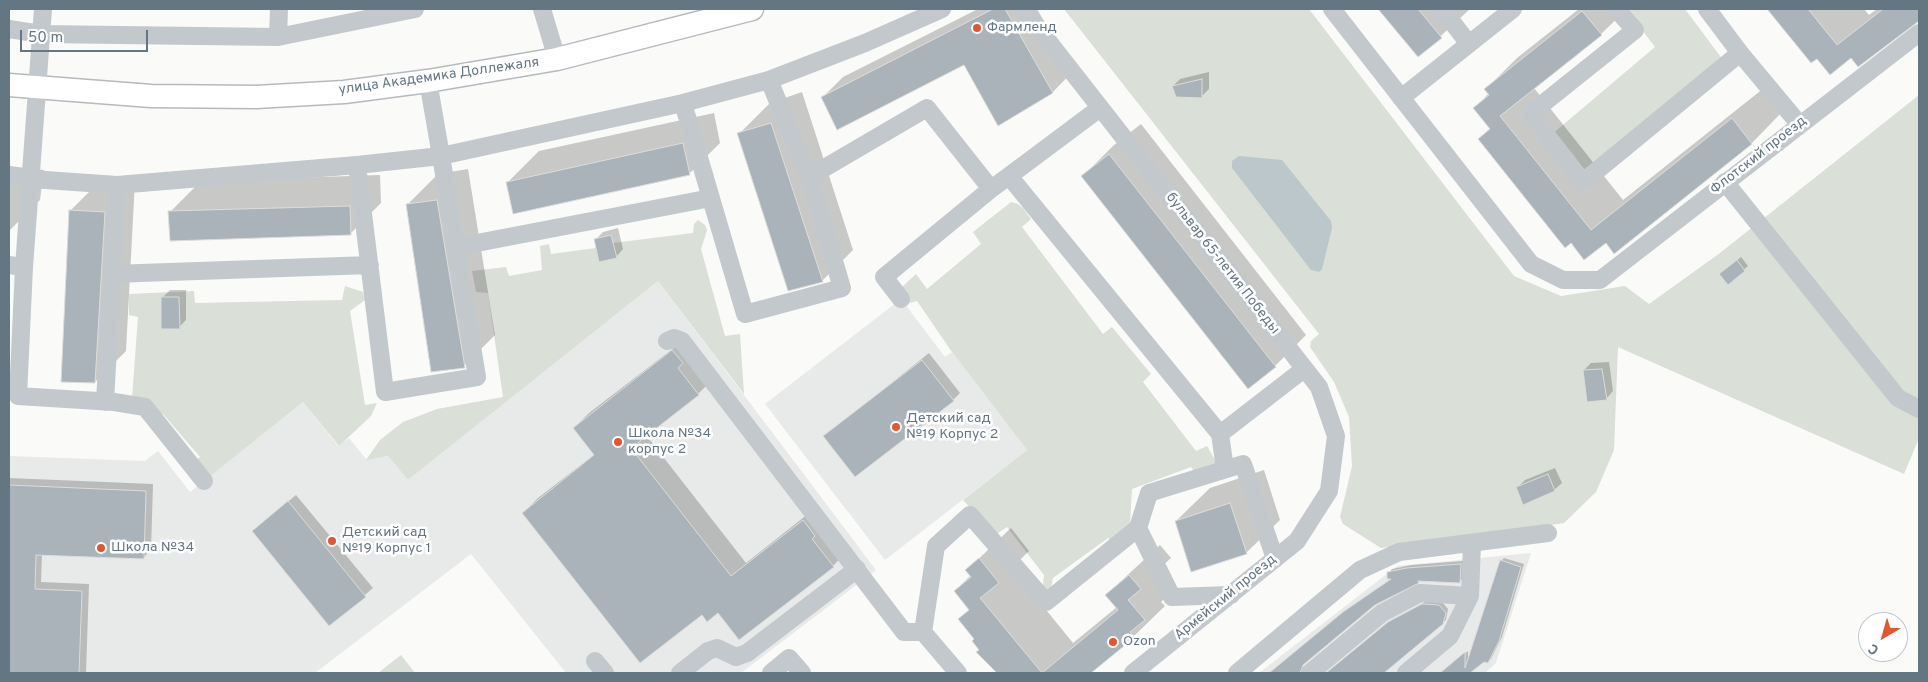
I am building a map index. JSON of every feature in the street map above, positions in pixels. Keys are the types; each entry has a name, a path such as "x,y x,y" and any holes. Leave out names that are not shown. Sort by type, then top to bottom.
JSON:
{"main road":[{"name":"улица Академика Доллежаля","path":"686,26 722,9"},
{"name":"улица Академика Доллежаля","path":"9,85 151,96 256,97 344,92 428,82 557,60 752,9"}],"street":[{"path":"43,9 31,179 16,266 18,396 105,402 145,407 204,482"},
{"path":"278,37 279,9"},
{"path":"9,29 41,34 278,37 415,9"},
{"path":"542,9 557,60"},
{"path":"9,175 31,179 117,185 441,156 683,103 769,80 865,43 942,9"},
{"name":"бульвар 65-летия Победы","path":"1023,9 1318,387 1336,436 1329,491 1297,542"},
{"path":"1332,9 1401,98 1514,9"},
{"path":"1442,9 1469,44"},
{"path":"1616,9 1635,30 1530,114 1583,182 1740,53"},
{"path":"1707,9 1740,53 1800,125"},
{"name":"Флотский проезд","path":"1401,98 1530,264 1563,280 1600,280 1919,33"},
{"path":"683,103 745,314 842,288 808,177 769,80"},
{"path":"357,165 385,392 477,377 428,82"},
{"path":"808,177 927,108 991,189"},
{"path":"901,299 884,277 991,189 1100,108"},
{"path":"1009,176 1220,434 1226,469"},
{"path":"1725,182 1898,398 1919,408"},
{"path":"105,402 117,185"},
{"path":"456,247 711,198"},
{"path":"112,274 370,265"},
{"path":"667,341 674,338 682,341 904,632 923,632"},
{"path":"1220,434 1304,369"},
{"path":"958,673 923,632 936,546 970,514 1046,602 1138,528 1149,493 1243,464 1275,559"},
{"path":"1138,528 1172,597 1231,595"},
{"path":"1237,673 1360,570 1399,552 1548,533"},
{"name":"Армейский проезд","path":"1132,673 1297,542"},
{"path":"1406,673 1450,636 1470,596 1472,544"},
{"path":"680,673 708,651 717,648 736,657 747,654 857,568"},
{"path":"1310,673 1382,614 1420,593 1470,596"},
{"path":"771,673 789,658 802,673"}],"shaded area":[{"path":"1064,9 1309,9 1514,276 1561,296 1625,286 1649,304 1720,253 1919,95 1919,438 1904,474 1618,347 1614,450 1596,492 1564,523 1381,548 1343,524 1340,517 1352,466 1349,417 1334,382 1310,347 1311,341 1319,334"},
{"path":"1626,9 1685,9 1723,60 1584,177 1551,135 1655,47"},
{"path":"1239,156 1282,160 1331,221 1332,228 1322,269 1319,272 1311,270 1232,168 1232,161"},
{"path":"1011,202 1018,204 1024,209 1031,219 1022,227 1103,334 1112,327 1151,374 1143,382 1196,451 1207,446 1215,460 1215,465 1197,475 1191,467 1132,489 1130,524 1114,545 1108,538 1053,578 1050,594 1042,593 1044,575 1007,527 995,535 963,500 1027,450 952,352 917,301 910,303 903,297 901,291 903,286 916,274 927,289 981,244 973,232"},
{"path":"698,220 705,225 707,230 701,249 725,336 740,334 744,394 658,281 408,480 388,456 366,460 380,440 403,422 437,409 503,397 488,293 476,292 472,271 506,267 509,276 542,270 540,246 549,244 551,254 596,248 613,243 693,233 694,224"},
{"path":"658,281 876,570 741,673 566,673 471,554 315,673 9,673 9,456 145,461 158,451 190,492 303,402 338,446 349,438 366,459 388,456 408,480"},
{"path":"345,286 363,292 365,300 350,311 365,405 377,403 371,416 339,446 303,402 208,478 193,462 200,457 163,414 156,415 132,398 138,317 129,315 129,294 194,291 195,303 342,300"},
{"name":"Детский сад №19 Корпус 2","path":"901,299 945,357 952,352 1027,450 885,560 765,404"},
{"path":"1531,553 1496,663 1485,673 1259,673 1397,566"},
{"path":"401,655 415,673 378,673"}],"building":[{"path":"993,9 1005,9 1053,93 998,126 964,65 837,130 821,97"},
{"path":"1378,9 1418,9 1442,38 1418,57"},
{"path":"1767,9 1808,9 1837,45 1883,9 1919,9 1919,21 1858,67 1851,58 1830,75 1817,59 1811,63"},
{"path":"1582,11 1602,35 1500,116 1591,230 1732,118 1752,144 1614,254 1606,243 1584,260 1571,243 1565,248 1478,139 1490,129 1473,108 1489,95 1484,89"},
{"path":"1202,79 1202,98 1176,97 1172,86"},
{"path":"771,123 823,282 788,291 737,133"},
{"path":"683,143 690,175 513,214 506,182"},
{"path":"1109,154 1276,367 1248,389 1081,176"},
{"path":"437,200 465,368 431,372 406,204"},
{"path":"350,206 351,235 170,241 168,211"},
{"path":"69,210 105,212 95,383 61,382"},
{"path":"611,235 617,258 599,262 594,239"},
{"path":"1737,260 1745,271 1728,285 1719,274"},
{"path":"161,297 179,297 180,329 161,329"},
{"name":"Школа №34 корпус 2","path":"672,350 683,363 678,368 699,395 631,448 731,576 803,520 815,536 812,539 834,567 739,640 718,613 707,622 702,615 640,663 522,513 594,455 573,428"},
{"path":"922,360 954,401 855,477 823,436"},
{"path":"1602,369 1607,400 1587,402 1583,370"},
{"path":"1548,474 1555,491 1523,505 1516,487"},
{"path":"9,485 146,491 144,559 36,555 35,589 82,591 79,673 9,673"},
{"path":"288,501 366,597 329,626 252,531"},
{"path":"1230,503 1247,554 1191,572 1175,521"},
{"path":"979,558 999,583 980,598 1042,673 997,673 976,652 979,650 972,641 974,639 958,619 969,610 954,591 971,577 965,570"},
{"path":"1500,560 1521,567 1499,641 1488,663 1484,662 1470,673 1440,673 1465,652 1465,668"},
{"path":"1461,564 1460,583 1418,581 1419,583 1375,605 1303,665 1300,673 1269,673 1343,612 1391,579 1387,579 1387,572 1407,568"},
{"path":"1129,575 1141,589 1128,600 1145,620 1130,632 1135,637 1091,673 1042,673 1118,610 1105,595"},
{"path":"1422,604 1439,605 1446,613 1443,624 1384,673 1326,673 1388,622"}],"place":[{"name":"Фармленд","path":"977,28"},
{"name":"Детский сад №19 Корпус 2","path":"896,427"},
{"name":"Школа №34 корпус 2","path":"618,442"},
{"name":"Детский сад №19 Корпус 1","path":"332,541"},
{"name":"Школа №34","path":"101,548"},
{"name":"Ozon","path":"1113,642"}]}
